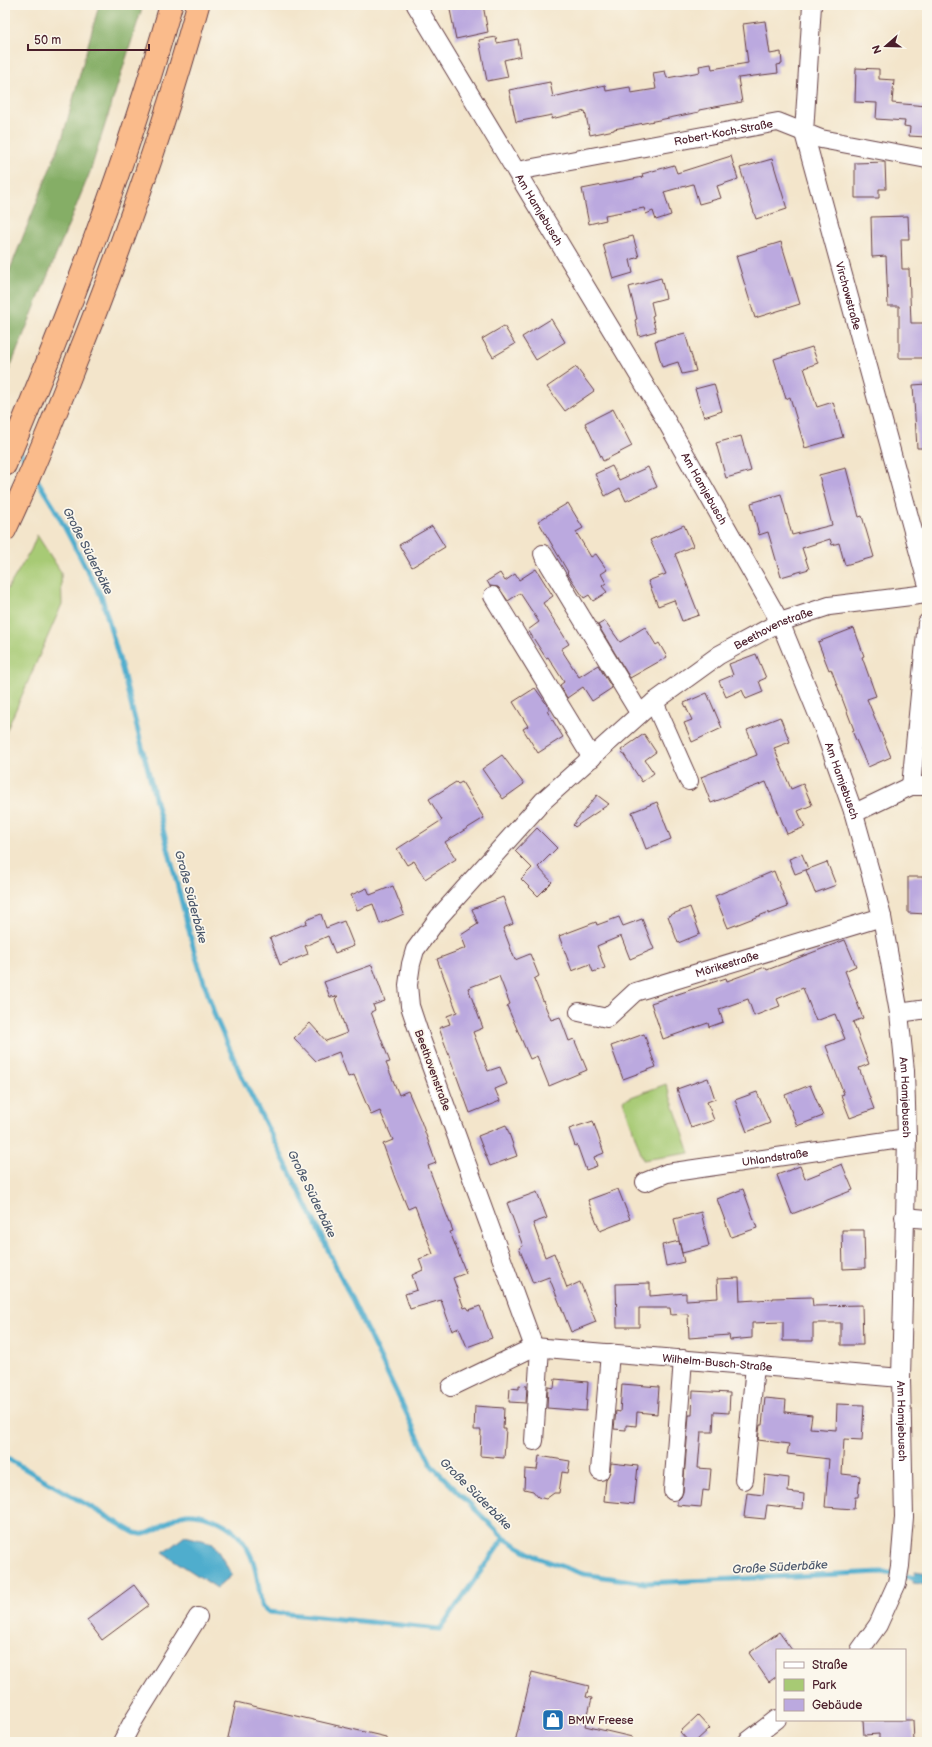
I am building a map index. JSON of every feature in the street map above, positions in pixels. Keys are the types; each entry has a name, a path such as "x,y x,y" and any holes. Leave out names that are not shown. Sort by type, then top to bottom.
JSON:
{"highway":[{"path":"5,465 36,390 106,209 134,128 171,5"},
{"path":"6,529 57,409 128,229 188,42 198,5"}],"street":[{"name":"Am Hamjebusch","path":"416,5 664,417 780,622 823,727 853,811 882,917 899,1013 905,1070 907,1138 901,1378 904,1517 899,1574 878,1625 861,1649"},
{"name":"Virchowstraße","path":"812,5 804,133 927,582"},
{"name":"Robert-Koch-Straße","path":"517,171 778,122 821,139 927,159"},
{"path":"543,554 640,714"},
{"name":"Beethovenstraße","path":"537,1348 410,1006 408,985 411,964 416,950 439,917 543,801 654,702 719,655 780,622 829,606 927,594"},
{"path":"493,596 592,758"},
{"path":"853,811 861,810 919,786 927,623"},
{"path":"654,702 689,781"},
{"name":"Mörikestraße","path":"579,1012 607,1018 634,992 882,917"},
{"path":"899,1013 927,1009"},
{"name":"Uhlandstraße","path":"645,1182 667,1173 907,1138"},
{"path":"904,1217 927,1219"},
{"path":"451,1387 537,1348 534,1441"},
{"name":"Wilhelm-Busch-Straße","path":"537,1348 901,1378"},
{"path":"600,1471 610,1353"},
{"path":"673,1490 683,1359"},
{"path":"744,1480 755,1366"},
{"path":"122,1742 132,1723 198,1617"},
{"path":"747,1742 776,1720"}],"green space":[{"path":"99,5 143,5 90,172 5,380 5,282 63,136"},
{"path":"37,535 61,572 62,604 5,734 5,593 31,550"},
{"path":"666,1084 690,1153 643,1160 623,1100"}],"water":[{"path":"185,1536 213,1543 232,1575 217,1588 163,1553"},
{"path":"915,1571 927,1573 927,1585 913,1583"}],"building":[{"path":"449,5 483,5 488,32 456,39"},
{"path":"765,21 770,54 781,52 782,64 777,65 778,73 738,78 742,102 699,110 699,112 590,135 585,111 551,119 552,115 516,122 509,90 550,82 553,97 605,85 606,91 630,87 631,93 656,89 653,73 665,71 667,78 700,72 699,66 711,64 712,69 748,63 743,24"},
{"path":"496,37 497,43 518,39 521,56 504,60 508,77 487,81 479,40"},
{"path":"856,68 879,69 879,79 894,80 892,103 927,106 927,137 909,136 910,127 904,126 905,121 876,119 877,103 855,102"},
{"path":"731,156 738,179 717,186 721,198 699,204 693,184 664,192 671,215 656,220 653,211 646,214 644,208 605,215 606,220 589,224 582,189 643,177 642,174 674,165 677,173"},
{"path":"772,159 787,209 756,219 740,168"},
{"path":"885,162 886,189 879,189 879,198 855,198 855,163"},
{"path":"908,216 909,239 901,239 902,269 909,269 911,323 927,323 927,358 899,358 899,306 888,306 886,256 872,257 871,217"},
{"path":"633,236 639,257 630,260 633,273 613,279 603,244"},
{"path":"781,242 800,304 755,318 736,256"},
{"path":"661,278 666,298 651,302 654,315 652,316 656,331 639,336 635,320 637,319 629,287"},
{"path":"551,319 565,342 536,360 522,337"},
{"path":"504,326 515,344 493,357 482,339"},
{"path":"685,333 696,371 682,374 678,362 662,367 655,341"},
{"path":"812,347 818,363 804,368 817,407 833,402 843,437 805,448 790,397 786,399 774,359"},
{"path":"576,367 594,391 565,411 547,387"},
{"path":"714,384 722,411 704,417 695,389"},
{"path":"927,384 927,448 917,448 913,385"},
{"path":"613,409 632,446 603,461 585,423"},
{"path":"741,436 751,471 726,478 716,443"},
{"path":"612,466 619,480 648,467 657,487 626,501 620,488 605,496 595,474"},
{"path":"846,468 859,517 862,516 874,557 845,565 839,543 832,545 830,539 802,548 809,569 781,577 768,532 759,535 751,503 781,494 792,535 832,525 819,475"},
{"path":"568,503 583,528 576,532 591,557 596,554 607,570 601,574 606,583 602,586 607,592 593,601 589,595 584,598 567,573 568,572 538,521"},
{"path":"684,525 693,546 675,554 699,615 682,621 674,600 658,606 648,581 666,574 650,540"},
{"path":"432,526 445,547 412,567 399,545"},
{"path":"536,569 553,596 543,603 569,644 561,649 579,677 598,665 612,688 592,701 583,687 567,698 560,685 564,682 528,630 539,622 520,593 508,601 498,587 490,586 487,581 500,573 505,581 515,574 519,580"},
{"path":"605,621 620,642 645,627 656,645 659,643 667,657 630,678 598,625"},
{"path":"854,628 864,656 862,657 876,696 867,699 891,757 868,767 852,731 854,730 831,669 829,670 818,642"},
{"path":"756,654 766,678 759,681 763,692 746,699 742,690 726,697 719,681 733,675 729,664"},
{"path":"535,688 550,709 547,711 563,737 538,753 523,729 528,726 513,702"},
{"path":"707,693 722,728 692,742 684,723 692,720 684,703"},
{"path":"780,717 790,742 774,748 791,789 803,784 812,805 798,811 805,827 787,834 766,782 711,803 701,777 757,755 747,730"},
{"path":"644,734 656,752 645,760 654,773 642,782 621,750"},
{"path":"502,755 524,784 503,799 482,769"},
{"path":"456,782 458,784 462,782 484,818 445,842 456,859 425,879 414,861 407,865 397,849 442,820 429,799"},
{"path":"597,795 609,804 575,827 573,825"},
{"path":"657,802 671,839 646,849 632,812"},
{"path":"537,828 557,848 538,867 552,882 538,896 521,879 532,868 515,851"},
{"path":"802,854 808,869 795,874 789,859"},
{"path":"827,862 836,885 815,893 806,870"},
{"path":"774,871 788,907 769,914 769,912 728,928 715,896"},
{"path":"908,877 927,877 927,914 908,913"},
{"path":"393,886 404,914 380,924 373,904 357,910 351,895 367,888 370,895"},
{"path":"503,897 513,924 503,928 515,960 530,954 539,976 534,979 551,1020 560,1017 569,1041 574,1039 587,1070 549,1086 537,1056 530,1059 507,1006 510,1004 499,976 468,988 483,1028 473,1032 488,1071 500,1067 507,1084 495,1089 500,1101 470,1113 439,1028 450,1024 447,1016 457,1012 437,959 466,948 461,935 478,924 472,909"},
{"path":"690,907 700,934 678,943 668,916"},
{"path":"321,914 326,928 344,921 354,946 335,953 328,936 305,946 308,954 280,965 270,938 307,923 306,920"},
{"path":"619,917 623,926 642,919 654,949 630,959 621,936 597,946 605,968 593,972 590,964 572,971 559,936 596,922 597,925"},
{"path":"845,940 856,966 845,971 863,1018 853,1022 869,1064 859,1068 874,1109 850,1118 841,1095 844,1094 826,1046 845,1039 835,1014 816,1021 803,988 777,999 780,1006 754,1016 748,999 719,1009 723,1022 709,1027 708,1023 663,1039 651,1003 726,978 727,981 765,967 767,970"},
{"path":"372,965 385,1001 373,1005 375,1010 371,1012 390,1062 386,1063 399,1095 408,1091 421,1121 436,1163 428,1166 453,1231 450,1232 466,1273 453,1278 464,1308 467,1307 469,1310 480,1306 492,1338 467,1347 459,1328 452,1331 441,1300 410,1309 405,1294 417,1290 412,1275 423,1270 419,1259 433,1254 415,1206 408,1209 395,1178 383,1144 393,1140 380,1111 371,1115 354,1075 348,1077 339,1052 316,1061 294,1038 310,1023 326,1041 347,1033 335,999 338,996 330,997 324,982"},
{"path":"644,1034 656,1067 623,1079 611,1046"},
{"path":"708,1078 715,1099 707,1102 714,1120 691,1128 677,1089"},
{"path":"810,1085 823,1116 797,1126 785,1095"},
{"path":"757,1092 770,1123 747,1132 735,1100"},
{"path":"593,1121 604,1153 594,1157 597,1166 586,1170 577,1145 575,1146 569,1129"},
{"path":"506,1125 517,1156 490,1166 478,1136"},
{"path":"842,1164 853,1190 792,1214 777,1175 800,1166 805,1179"},
{"path":"618,1189 630,1219 600,1231 588,1200"},
{"path":"743,1189 757,1228 731,1237 717,1199"},
{"path":"537,1192 547,1218 533,1223 545,1257 554,1253 567,1288 580,1282 596,1322 571,1332 549,1277 533,1283 519,1248 523,1246 507,1203"},
{"path":"701,1212 709,1246 682,1253 674,1219"},
{"path":"842,1230 864,1230 865,1268 843,1269"},
{"path":"679,1241 684,1262 666,1266 662,1245"},
{"path":"739,1278 740,1301 812,1297 813,1306 862,1305 863,1345 841,1345 841,1323 813,1323 813,1341 783,1341 783,1322 752,1323 752,1338 730,1340 729,1335 689,1338 688,1314 671,1315 670,1308 639,1308 639,1327 617,1327 616,1284 650,1283 650,1296 686,1293 686,1300 718,1298 717,1279"},
{"path":"555,1379 588,1382 586,1411 547,1408 548,1387 554,1388"},
{"path":"622,1384 659,1387 657,1414 637,1412 636,1426 626,1425 626,1430 614,1429 616,1411 620,1412"},
{"path":"519,1385 527,1386 526,1403 509,1402 510,1388 519,1389"},
{"path":"693,1391 730,1393 729,1413 714,1412 713,1432 701,1432 698,1468 711,1469 709,1491 703,1490 701,1507 677,1505 677,1501 683,1492 689,1415 692,1415"},
{"path":"765,1398 786,1400 785,1412 812,1415 810,1428 836,1430 837,1404 864,1405 862,1440 844,1439 842,1474 860,1476 858,1497 855,1497 854,1509 825,1507 829,1459 787,1454 789,1444 758,1440 760,1425 762,1425"},
{"path":"475,1406 504,1408 503,1429 506,1429 504,1458 480,1456 481,1430 474,1430"},
{"path":"539,1456 570,1461 568,1473 562,1472 559,1493 554,1493 546,1499 538,1497 533,1491 524,1489 525,1469 537,1470"},
{"path":"611,1463 638,1466 634,1504 604,1501 606,1479 610,1472"},
{"path":"765,1475 789,1478 788,1492 804,1494 803,1509 767,1505 765,1519 744,1517 747,1493 763,1495"},
{"path":"134,1585 149,1605 102,1640 87,1620"},
{"path":"779,1632 791,1649 776,1649 776,1677 769,1682 749,1653"},
{"name":"BMW Freese","path":"532,1672 589,1686 586,1697 592,1698 585,1726 632,1737 631,1742 515,1742"},
{"path":"236,1702 386,1737 386,1742 227,1742"},
{"path":"698,1715 710,1728 695,1742 689,1742 680,1732"},
{"path":"913,1720 914,1742 879,1742 879,1734 864,1735 863,1721"}],"waterway":[{"name":"Große Süderbäke","path":"5,428 11,437"},
{"name":"Große Süderbäke","path":"18,449 28,464"},
{"name":"Große Süderbäke","path":"36,478 55,509 102,598 122,669 195,954 215,1016 241,1075 305,1202 432,1466 504,1538 536,1557 583,1574 645,1583 882,1572 927,1580"},
{"path":"5,1457 135,1533 149,1533 175,1518 186,1514 196,1514 207,1517 226,1525 236,1533 250,1554 258,1579 261,1605 269,1612 440,1629 504,1538"}],"place":[{"name":"BMW Freese","path":"553,1720"}]}
